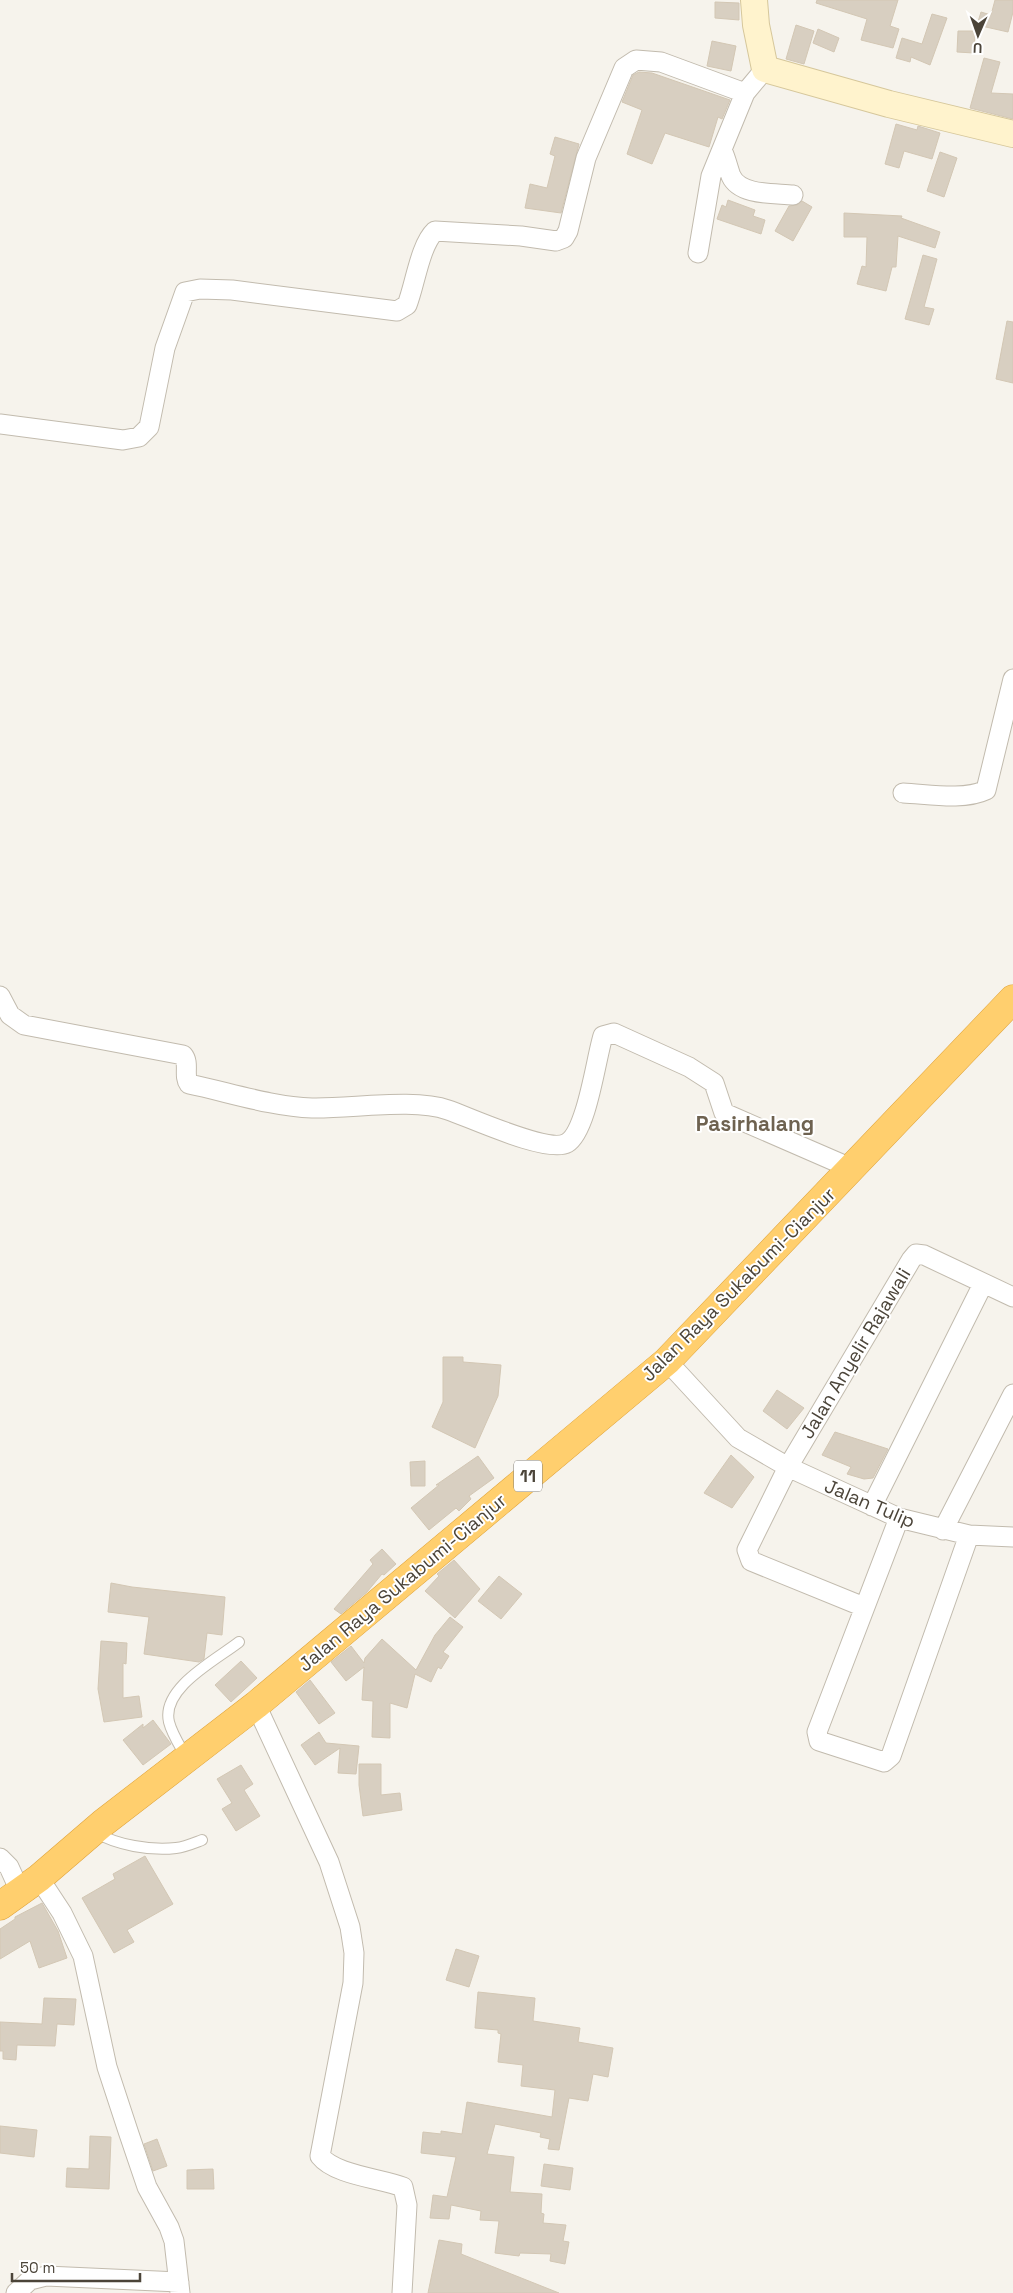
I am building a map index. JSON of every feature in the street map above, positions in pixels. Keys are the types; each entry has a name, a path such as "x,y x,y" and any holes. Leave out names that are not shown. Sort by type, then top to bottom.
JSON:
{"highway":[{"name":"Jalan Raya Sukabumi-Cianjur","path":"20,1892 94,1830 256,1705 667,1361 853,1169 1013,999"}],"street":[{"path":"698,253 711,176 745,93 765,69 754,0"},
{"path":"0,424 123,440 139,437 150,426 170,328 185,292 232,290 397,311 407,305 423,253 430,236 435,231 521,236 556,242 564,238 574,212 586,158 596,131 624,68 636,60 661,62 677,66 708,81 745,93"},
{"path":"765,69 889,104 1013,134"},
{"path":"722,150 731,176 737,184 755,191 793,194"},
{"path":"903,793 962,795 979,794 986,790 1013,679"},
{"path":"0,996 10,1015 24,1025 183,1055 186,1059 187,1081 189,1084 310,1108 430,1106 448,1110 509,1134 557,1145 566,1143 576,1132 590,1095 602,1036 614,1033 689,1067 714,1083 724,1114 853,1169"},
{"name":"Jalan Anyelir Rajawali","path":"788,1467 916,1254 924,1255 1013,1297"},
{"path":"872,1506 982,1284"},
{"name":"Jalan Tulip","path":"667,1361 738,1438 788,1467 899,1518 942,1530 969,1535 1013,1537"},
{"path":"942,1530 1013,1394"},
{"path":"788,1467 747,1550 748,1557 751,1560 864,1607"},
{"path":"899,1518 817,1732 819,1741 884,1762 891,1756 969,1535"},
{"path":"256,1705 329,1862 350,1928 354,1953 353,1982 320,2156 326,2164 341,2171 382,2179 403,2187 407,2205 402,2293"},
{"path":"0,1858 9,1867 20,1892 62,1914 83,1956 108,2066 146,2187 170,2228 174,2241 180,2288 46,2276 30,2280 16,2293"}],"lane":[{"path":"187,1758 169,1723 170,1700 179,1688 239,1642"},
{"path":"94,1830 110,1841 133,1845 176,1848 202,1840"}],"building":[{"path":"817,0 898,0 890,26 899,29 893,48 861,40 867,19 816,3"},
{"path":"995,0 1013,0 1013,12 1008,32 977,25 981,12 991,15"},
{"path":"715,2 739,3 739,20 715,18"},
{"path":"932,14 947,18 930,65 911,57 910,62 896,58 902,38 922,44"},
{"path":"796,25 814,31 804,64 786,59"},
{"path":"818,29 839,38 834,52 813,43"},
{"path":"958,31 975,31 974,53 957,52"},
{"path":"712,41 736,46 731,71 707,66"},
{"path":"984,58 1000,62 991,93 1013,94 1013,119 970,108"},
{"path":"639,72 652,73 730,100 722,119 718,117 709,147 665,133 652,164 627,154 642,110 622,102 633,75"},
{"path":"896,124 917,130 918,126 940,133 932,159 904,151 899,168 885,164"},
{"path":"555,137 579,144 561,213 525,208 530,184 547,188 555,156 550,154"},
{"path":"940,152 957,158 944,197 927,191"},
{"path":"728,200 755,210 753,216 765,220 761,234 717,219 722,205 726,207"},
{"path":"802,201 812,207 793,241 775,231 789,206 797,205"},
{"path":"844,213 902,216 901,218 940,232 935,248 898,236 896,267 892,267 886,291 857,284 862,266 866,267 867,237 844,237"},
{"path":"923,255 937,259 924,307 934,309 929,325 905,319"},
{"path":"1007,321 1013,322 1013,383 996,379"},
{"path":"443,1357 463,1357 463,1362 501,1365 498,1396 475,1448 432,1427 443,1402"},
{"path":"777,1390 804,1408 787,1429 763,1411"},
{"path":"835,1432 888,1449 873,1478 864,1479 847,1474 851,1467 822,1455"},
{"path":"731,1455 754,1477 732,1508 704,1493"},
{"path":"478,1456 494,1478 469,1496 471,1499 459,1511 456,1508 429,1530 411,1508 439,1485 436,1485"},
{"path":"425,1461 425,1486 411,1486 410,1462"},
{"path":"382,1549 396,1564 384,1575 382,1574 367,1592 341,1614 334,1609 373,1564 370,1560"},
{"path":"454,1560 480,1589 455,1618 425,1591 439,1576 437,1574"},
{"path":"499,1576 522,1594 501,1619 478,1601"},
{"path":"111,1583 225,1597 222,1635 207,1633 204,1659 199,1662 144,1654 149,1617 108,1612"},
{"path":"450,1617 463,1627 443,1652 449,1656 441,1669 438,1667 431,1682 415,1674 407,1708 390,1703 390,1738 372,1737 373,1701 362,1700 364,1667 346,1681 331,1662 351,1646 364,1663 365,1658 382,1639 416,1670 435,1635"},
{"path":"101,1641 127,1643 126,1664 123,1663 123,1698 139,1696 142,1717 104,1722 98,1689"},
{"path":"241,1661 257,1678 231,1702 215,1685"},
{"path":"310,1680 335,1713 319,1724 296,1692"},
{"path":"153,1720 171,1744 143,1765 123,1740 143,1724 143,1728"},
{"path":"319,1732 326,1743 359,1746 356,1774 338,1773 340,1748 315,1765 301,1745"},
{"path":"359,1764 381,1764 381,1795 400,1793 402,1810 363,1816 359,1785"},
{"path":"241,1765 253,1784 244,1790 260,1816 236,1831 222,1809 232,1803 217,1779"},
{"path":"145,1856 173,1904 127,1930 134,1942 114,1953 82,1898 115,1879 113,1874"},
{"path":"42,1903 58,1931 67,1958 39,1968 30,1941 0,1959 0,1929 15,1919 15,1917"},
{"path":"456,1949 479,1956 469,1987 446,1980"},
{"path":"478,1992 535,1998 533,2021 580,2028 578,2042 613,2048 608,2077 593,2074 588,2101 569,2098 559,2150 548,2149 550,2139 540,2137 541,2133 495,2124 487,2154 514,2157 510,2192 542,2194 541,2213 544,2214 543,2223 566,2225 563,2241 569,2242 565,2264 550,2261 551,2254 520,2253 519,2256 495,2253 499,2221 480,2220 481,2211 451,2205 449,2219 430,2218 433,2195 447,2197 456,2157 421,2153 423,2132 441,2134 441,2131 462,2134 467,2102 552,2117 555,2090 521,2086 523,2065 498,2062 501,2034 498,2033 498,2030 475,2028"},
{"path":"44,1998 76,1999 74,2025 57,2024 55,2046 17,2045 16,2060 3,2059 3,2051 0,2051 0,2022 42,2024"},
{"path":"0,2126 37,2130 34,2157 0,2153"},
{"path":"90,2136 111,2137 109,2189 66,2187 67,2168 89,2169"},
{"path":"157,2139 167,2166 153,2171 144,2144"},
{"path":"544,2164 573,2168 570,2190 541,2186"},
{"path":"213,2169 214,2189 187,2189 187,2170"},
{"path":"439,2240 462,2244 461,2254 559,2293 428,2293"}],"district":[{"name":"Pasirhalang","path":"755,1124"}]}
